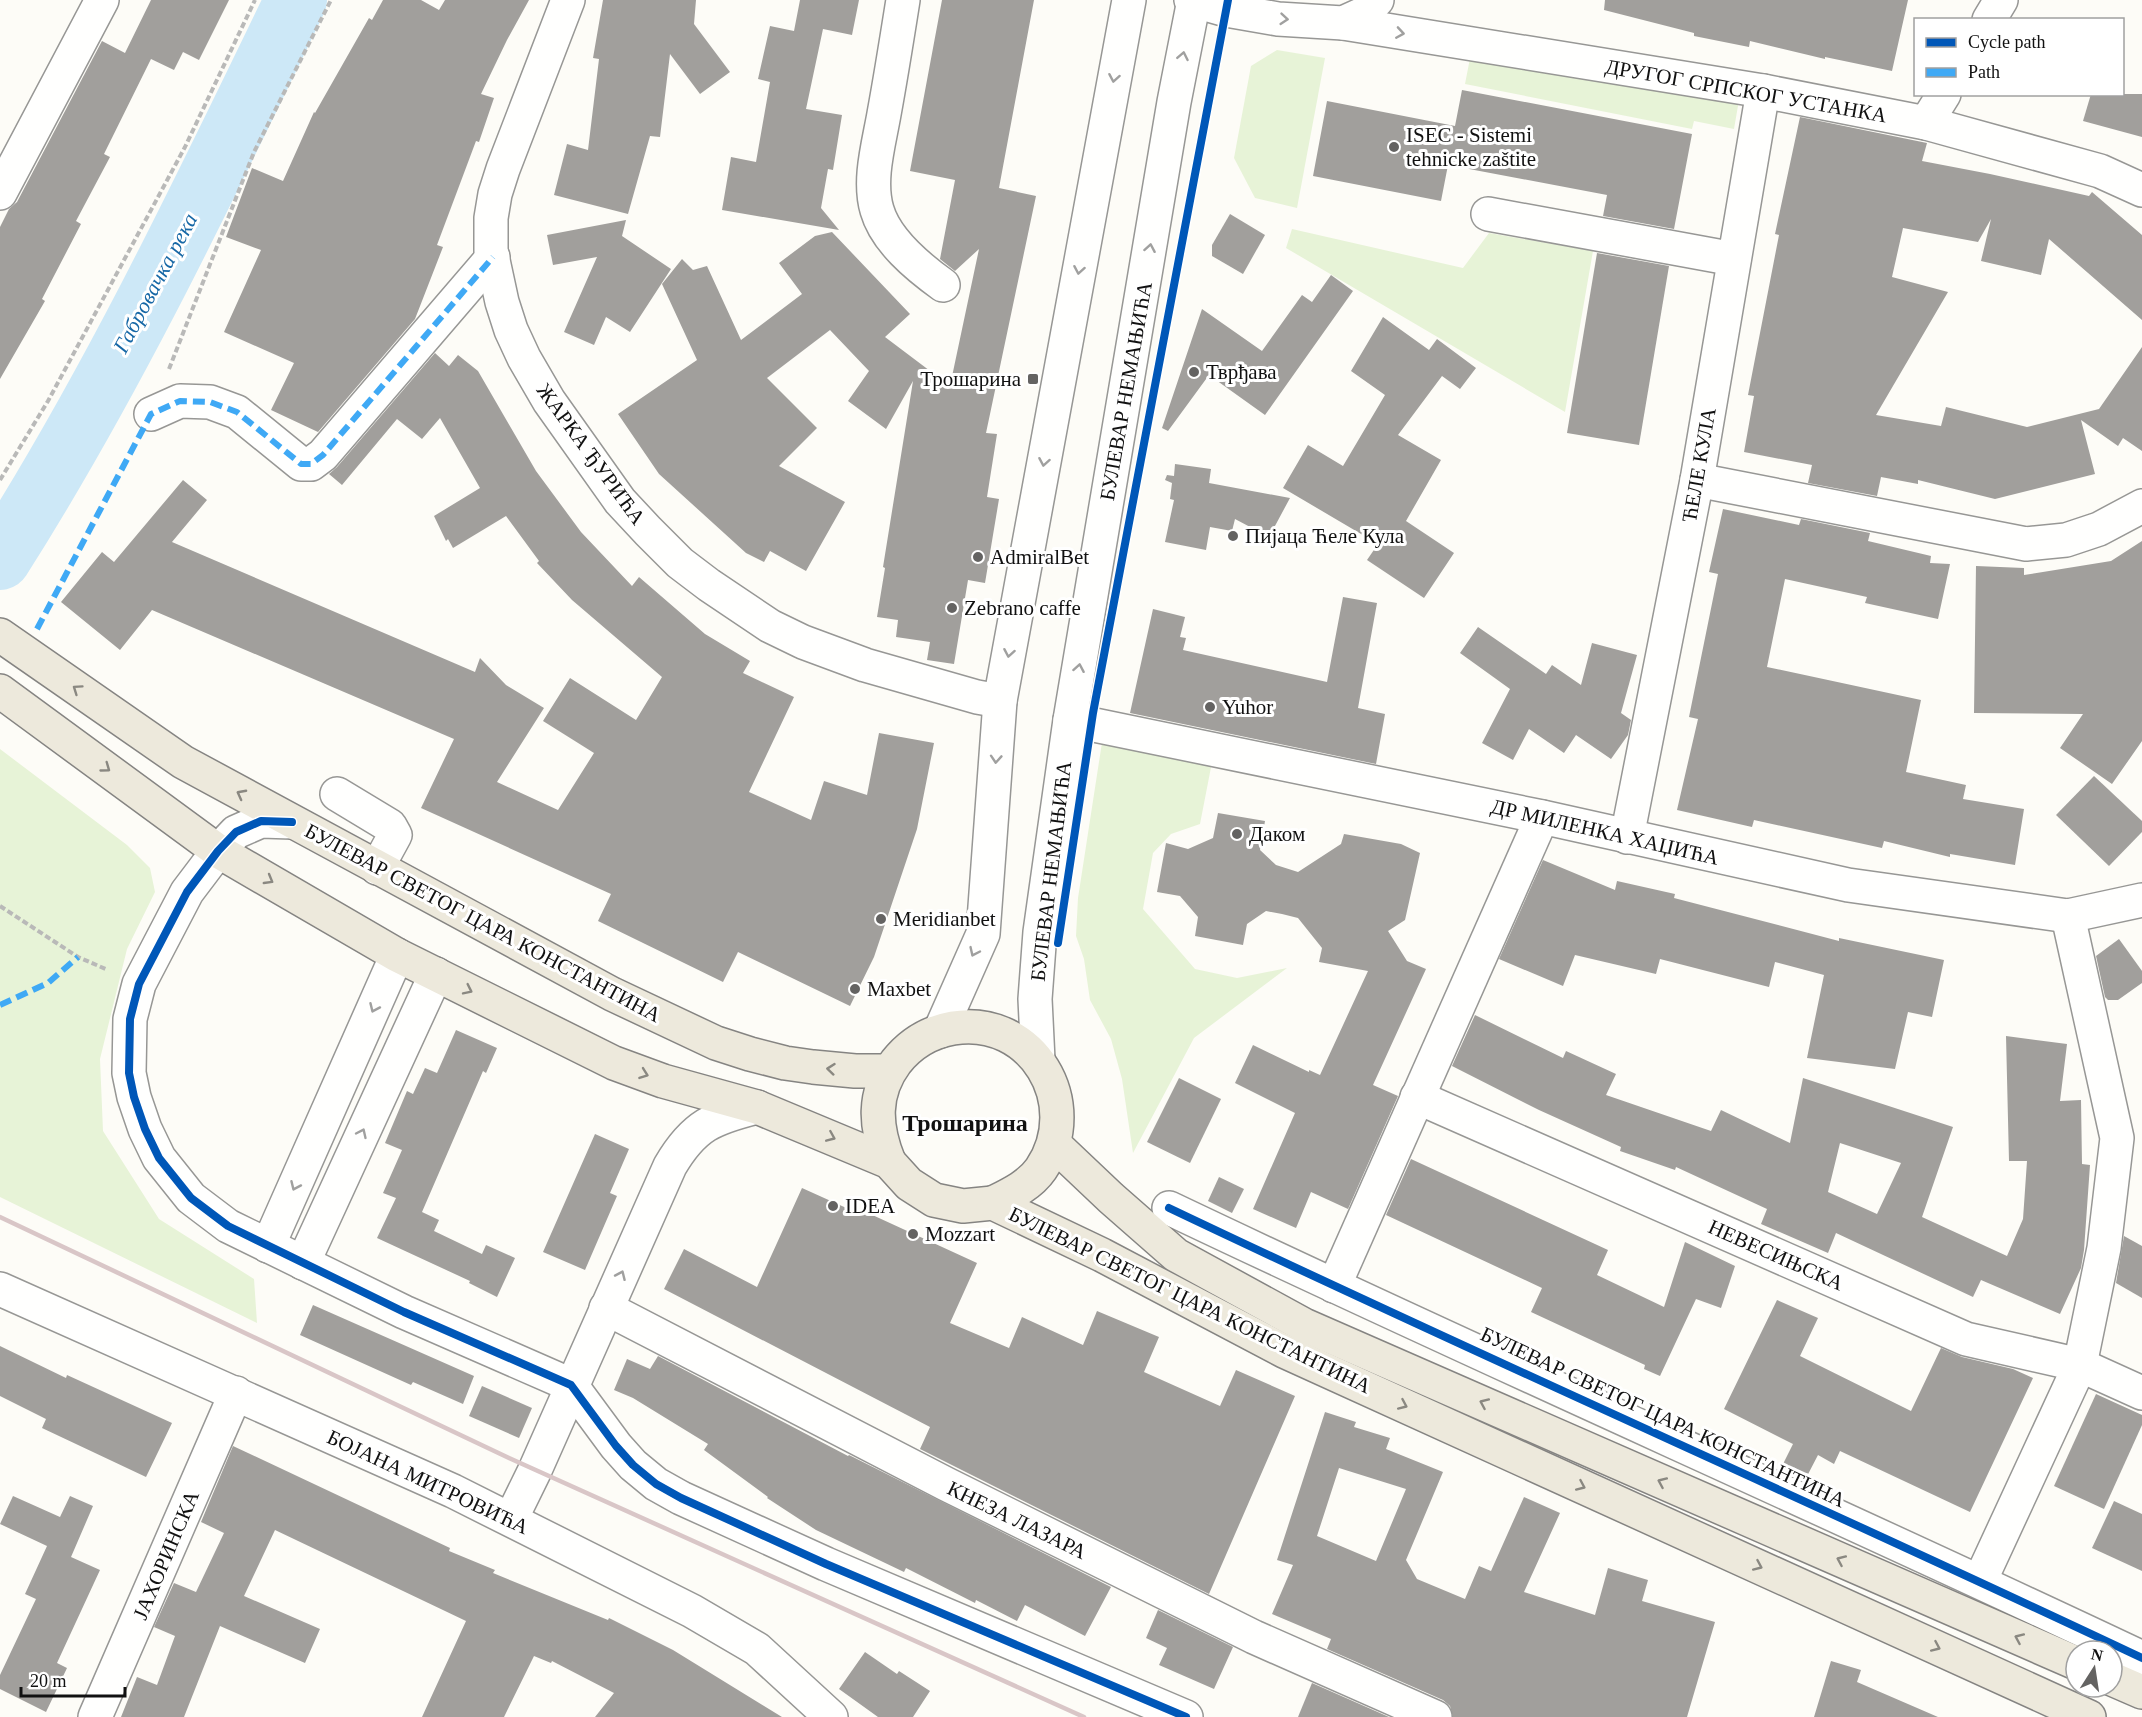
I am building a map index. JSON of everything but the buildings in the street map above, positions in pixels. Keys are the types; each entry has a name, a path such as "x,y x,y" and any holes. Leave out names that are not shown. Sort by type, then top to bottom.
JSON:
{"main road":[{"name":"БУЛЕВАР СВЕТОГ ЦАРА КОНСТАНТИНА","path":"7,640 183,762 612,994 716,1043 785,1063 855,1071 890,1071"},
{"name":"БУЛЕВАР СВЕТОГ ЦАРА КОНСТАНТИНА","path":"0,690 218,851 397,954 614,1063 663,1081 757,1107 889,1162 909,1184 934,1200 963,1206 993,1203 1102,1255 1284,1351 2090,1717"},
{"path":"889,1162 880,1140 877,1116 881,1092 890,1071 903,1054 920,1040 939,1030 966,1026 993,1030 1018,1041 1038,1060 1052,1086 1058,1114 1053,1144 1040,1170 1019,1190 993,1203"},
{"name":"БУЛЕВАР СВЕТОГ ЦАРА КОНСТАНТИНА","path":"1053,1144 1176,1255 1304,1325 2064,1658"},
{"path":"2124,1684 2142,1692"}],"street":[{"path":"1,189 102,0"},
{"name":"ЖАРКА ЂУРИЋА","path":"568,0 495,194 491,218 491,251 501,302 524,358 549,401 620,501 680,563 770,626 803,642 865,665 977,697 1000,701"},
{"path":"903,0 874,181 877,210 892,238 917,266 943,285"},
{"path":"939,1030 983,934 1000,701 1129,0"},
{"name":"ДРУГОГ СРПСКОГ УСТАНКА","path":"1193,0 1226,10 1278,19 1342,23 1762,91 1926,123 2100,171 2142,190"},
{"name":"БУЛЕВАР НЕМАЊИЋА","path":"1038,1060 1035,999 1040,932 1070,720 1193,0"},
{"path":"1342,23 1365,13 1377,0"},
{"path":"1990,18 2001,0"},
{"name":"ЋЕЛЕ КУЛА","path":"1627,837 1697,480 1762,91"},
{"path":"1926,123 1943,96"},
{"path":"1488,214 1734,259"},
{"path":"150,414 180,401 210,402 237,412 295,460 301,464 311,464 323,455 493,256"},
{"path":"1697,480 2026,544 2077,537 2099,529 2142,506"},
{"name":"ДР МИЛЕНКА ХАЏИЋА","path":"1070,720 1542,817 1848,885 2068,916 2142,900"},
{"path":"337,794 390,826 394,835 376,868"},
{"path":"1334,1286 1542,817"},
{"path":"292,822 261,821 237,832 218,851 188,892 139,984 130,1019 129,1073 134,1097 145,1129 159,1158 191,1198 228,1226 268,1246 404,1312 571,1385 633,1465 656,1484 681,1498 826,1564 1186,1717"},
{"path":"1980,1581 2079,1365 2104,1248 2117,1138 2068,916"},
{"path":"268,1246 397,954"},
{"path":"303,1263 436,974"},
{"name":"НЕВЕСИЊСКА","path":"1417,1097 1966,1340 2079,1365 2142,1394"},
{"path":"511,1519 670,1166 683,1144 701,1127 726,1114 757,1107"},
{"name":"БУЛЕВАР СВЕТОГ ЦАРА КОНСТАНТИНА","path":"1169,1208 1334,1286 1980,1581 2142,1658"},
{"name":"БОЈАНА МИТРОВИЋА","path":"0,1289 236,1393 511,1519 692,1611 757,1649 831,1717"},
{"name":"КНЕЗА ЛАЗАРА","path":"606,1308 946,1484 1254,1637 1435,1717"},
{"name":"ЈАХОРИНСКА","path":"95,1717 236,1393"}],"path":[{"path":"0,480 48,401 186,147 255,0"},
{"path":"150,414 254,152 331,0"},
{"path":"0,906 78,957 139,984"}],"green space":[{"path":"1472,48 1739,100 1734,129 1694,121 1692,129 1465,84"},
{"path":"1277,50 1325,58 1297,208 1255,198 1234,158 1251,66"},
{"path":"1292,229 1463,268 1489,233 1593,251 1565,412 1286,248"},
{"path":"1103,736 1213,757 1200,824 1171,834 1153,853 1143,909 1195,969 1237,978 1287,968 1194,1038 1133,1153 1122,1079 1111,1039 1090,1000 1084,959 1076,936 1078,898"},
{"path":"0,749 127,845 150,868 155,892 127,949 100,1059 103,1131 159,1219 254,1279 257,1323 0,1197"}],"waterway":[{"name":"Габровачка река","path":"0,559 41,492 119,354 192,213 296,0"}],"railway":[{"path":"0,1217 509,1458 1084,1717"}],"marked path":[{"path":"37,629 151,414 180,401 210,402 237,412 301,464 311,464 323,455 493,257"},
{"path":"0,1005 48,983 78,957"}],"cycle path":[{"path":"1058,943 1093,713 1228,0"},
{"path":"292,822 261,821 236,832 218,851 187,892 139,984 130,1019 129,1073 134,1097 145,1129 159,1158 191,1198 228,1226 404,1312 571,1385 633,1465 656,1484 681,1498 826,1564 1186,1717"},
{"path":"1169,1208 2142,1658"}],"place":[{"name":"ISEC - Sistemi tehnicke zaštite","path":"1394,147"},
{"name":"Тврђава","path":"1194,372"},
{"name":"Трошарина","path":"1033,379"},
{"name":"Пијаца Ћеле Кула","path":"1233,536"},
{"name":"AdmiralBet","path":"978,557"},
{"name":"Zebrano caffe","path":"952,608"},
{"name":"Yuhor","path":"1210,707"},
{"name":"Даком","path":"1237,834"},
{"name":"Meridianbet","path":"881,919"},
{"name":"Maxbet","path":"855,989"},
{"name":"IDEA","path":"833,1206"},
{"name":"Mozzart","path":"913,1234"}],"district":[{"name":"Трошарина","path":"965,1123"}]}
